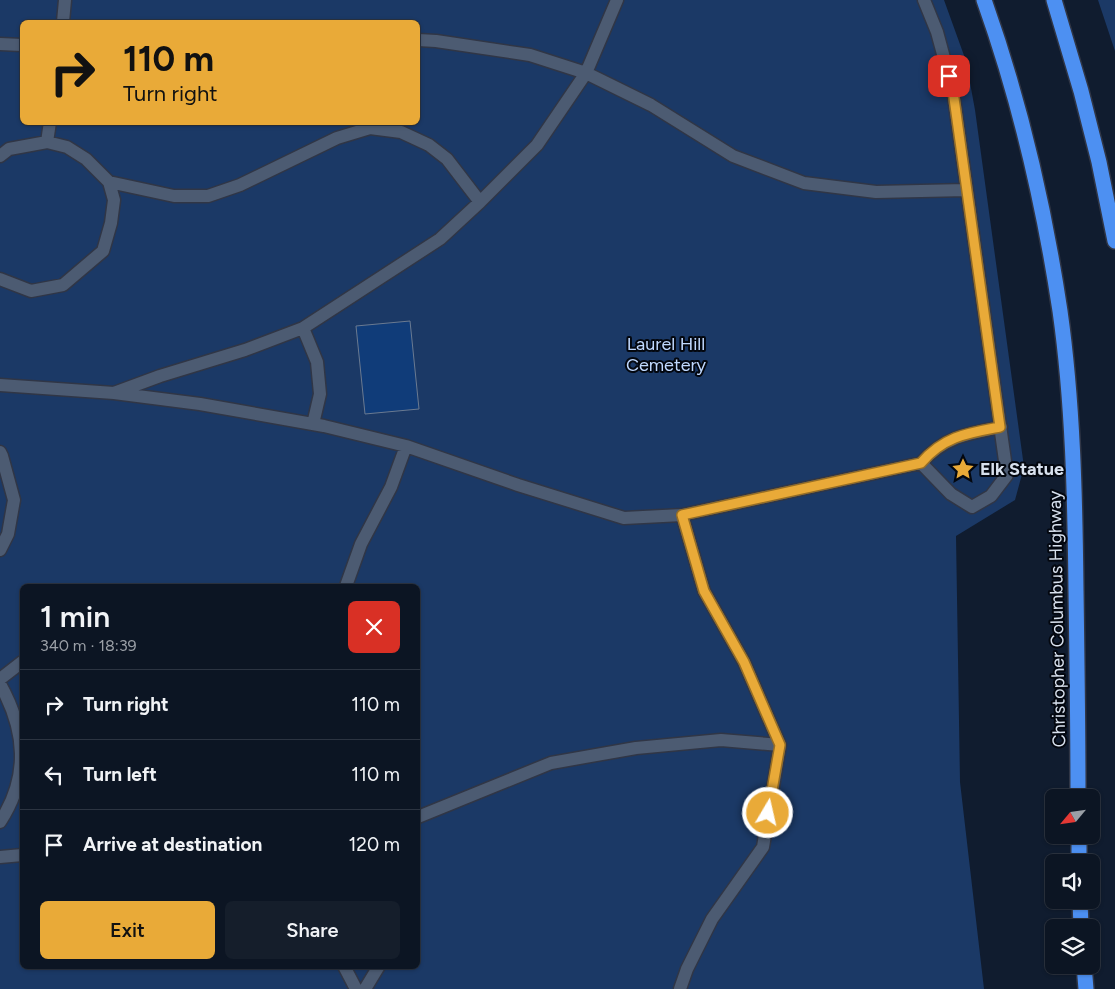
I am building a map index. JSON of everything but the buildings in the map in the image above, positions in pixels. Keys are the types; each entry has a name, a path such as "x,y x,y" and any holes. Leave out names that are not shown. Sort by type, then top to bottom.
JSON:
{"highway":[{"name":"Christopher Columbus Highway","path":"984,0 1016,98 1034,170 1060,313 1074,469 1078,789"},
{"path":"1054,0 1082,91 1115,241"},
{"path":"1085,974 1086,989"}],"lane":[{"path":"63,20 65,0"},
{"path":"114,393 160,376 245,350 303,328 440,239 480,202 537,144 586,73 617,0"},
{"path":"921,463 951,494 972,508 991,496 1007,474 953,91 937,32 924,0"},
{"path":"420,40 530,56 586,73 651,105 733,156 804,183 876,192 966,190"},
{"path":"0,44 20,45"},
{"path":"47,142 50,125"},
{"path":"108,182 174,196 208,196 240,185 336,138 370,128 401,132 429,145 447,159 480,202"},
{"path":"0,156 9,149 47,142 67,147 86,159 108,182 114,200 111,223 103,250 63,285 31,291 0,279"},
{"path":"303,328 316,362 320,394 313,424"},
{"path":"0,385 114,393 200,404 313,424 406,446 518,485 624,518 682,515 921,463 932,450 963,434 1000,427"},
{"path":"347,584 361,544 391,487 406,446"},
{"path":"0,452 14,500 8,534 0,550"},
{"path":"680,989 712,919 762,847 780,745 744,662 704,591 682,515"},
{"path":"0,679 20,664"},
{"path":"0,684 19,728 20,738"},
{"path":"420,816 551,763 636,748 721,740 780,745"},
{"path":"0,822 8,810 20,769"},
{"path":"0,857 20,855"},
{"path":"346,969 356,989"},
{"path":"365,989 377,969"}],"green space":[{"name":"Laurel Hill Cemetery","path":"0,0 944,0 966,61 975,110 1024,467 1015,500 956,536 960,782 984,989 0,989"},
{"path":"1098,0 1115,0 1115,51"}],"place":[{"name":"Elk Statue","path":"963,469"}],"route":[{"path":"768,813 780,745 744,662 704,591 682,515 921,463 932,450 963,434 1000,427 979,266 966,190 953,91 949,76"}]}
